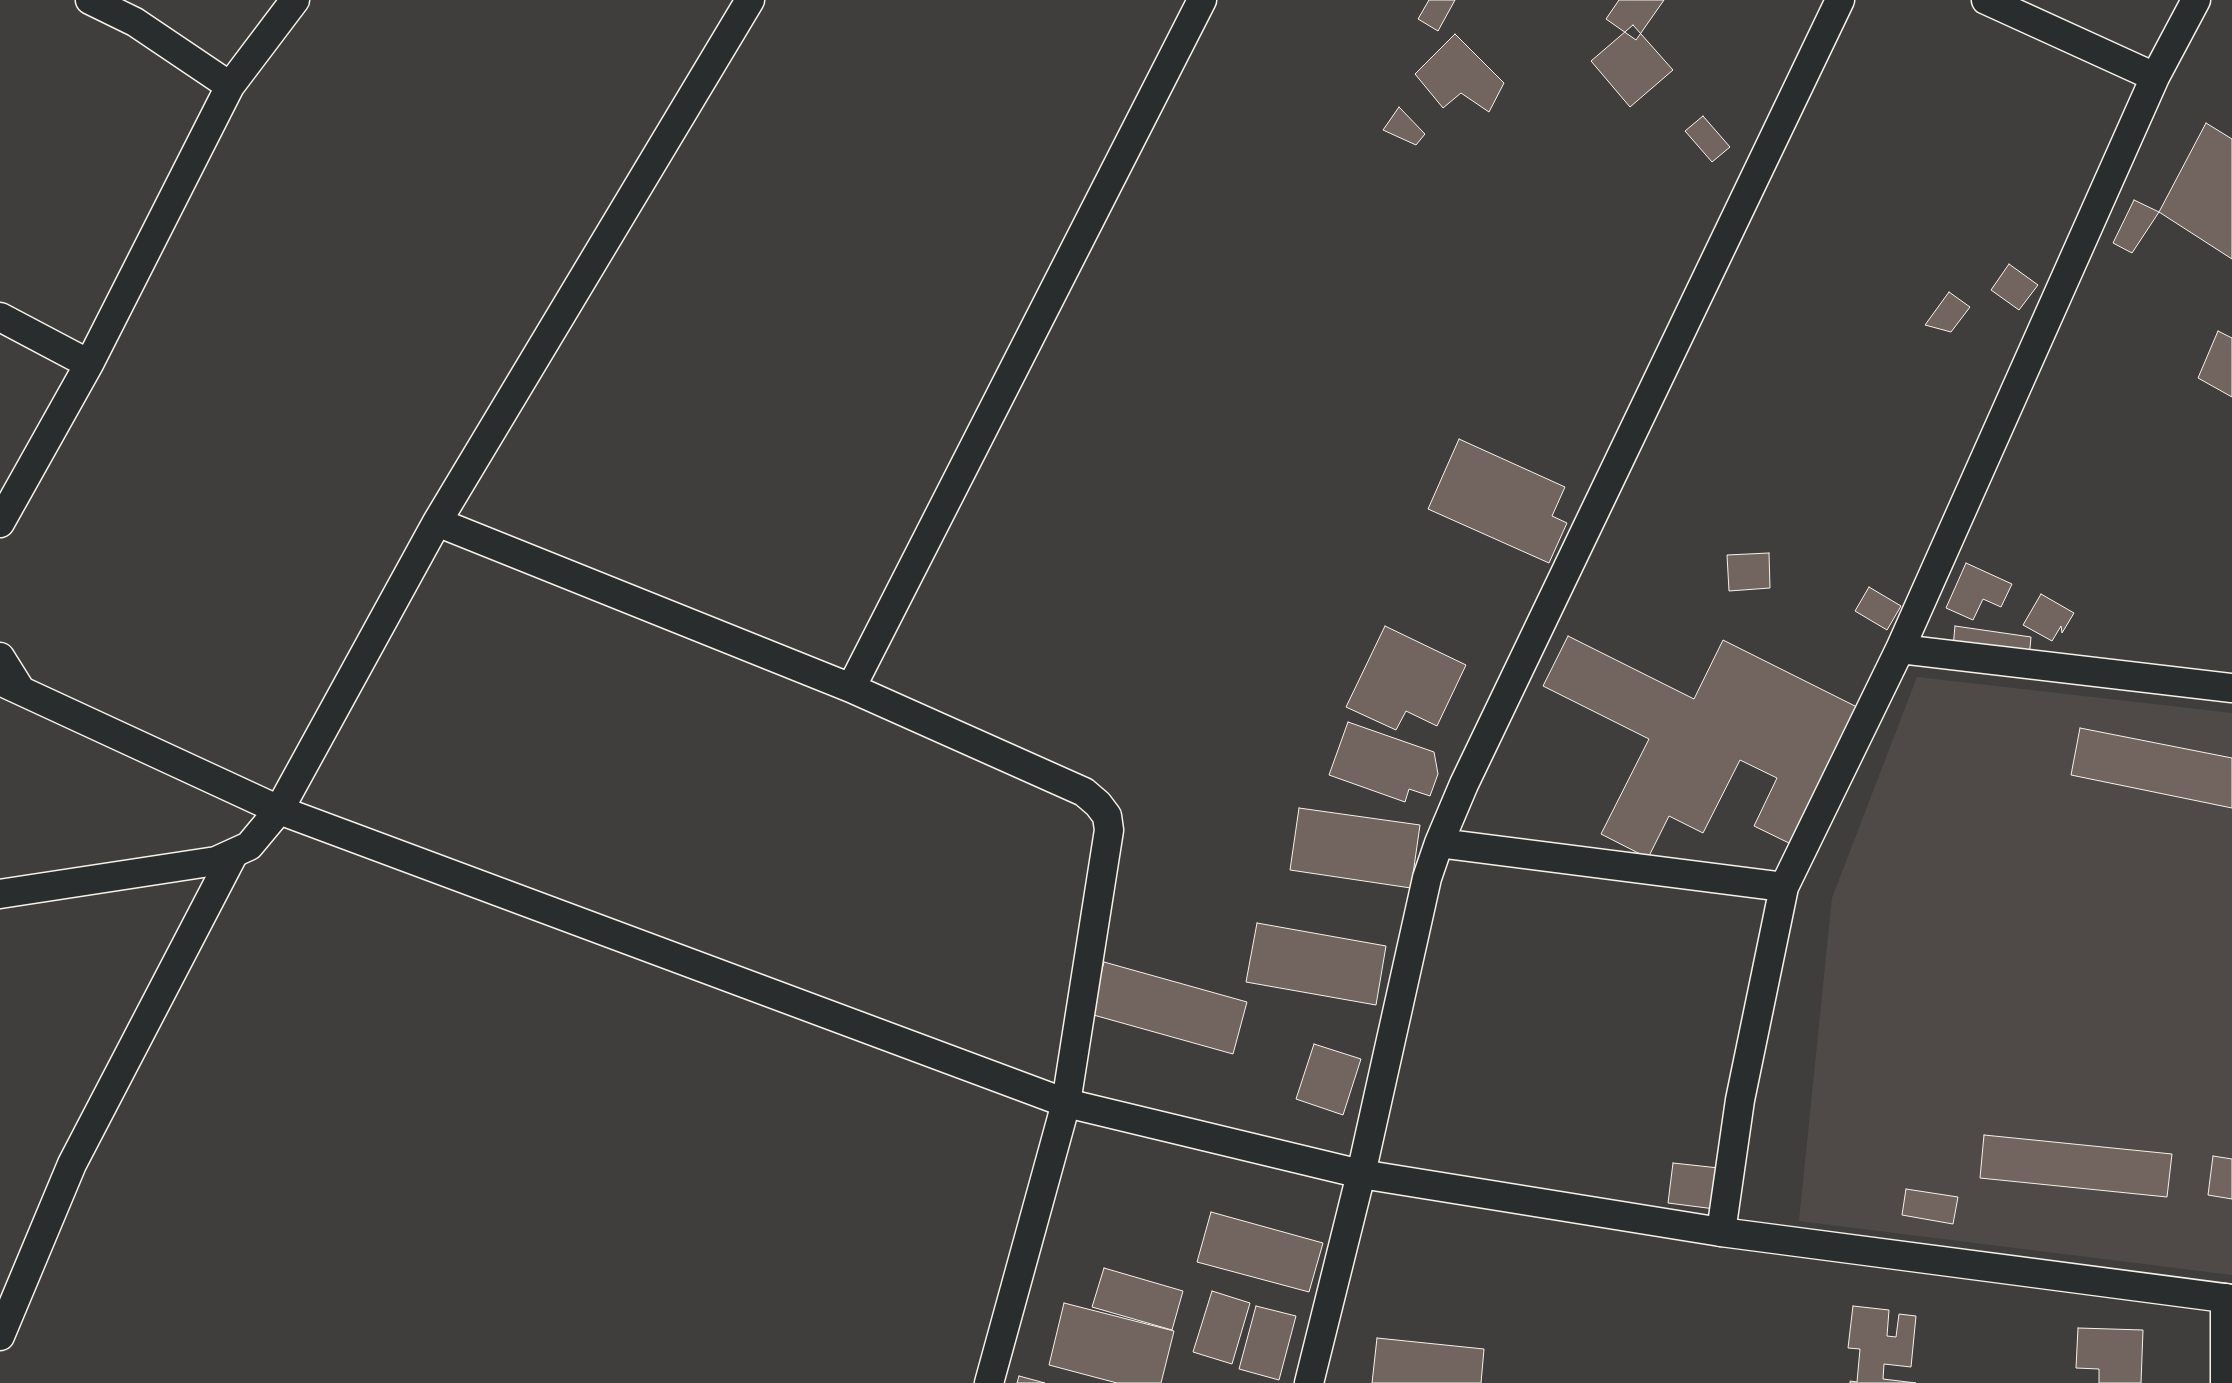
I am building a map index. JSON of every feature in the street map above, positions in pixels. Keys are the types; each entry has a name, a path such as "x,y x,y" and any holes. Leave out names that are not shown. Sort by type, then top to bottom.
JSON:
{"street":[{"path":"90,0 135,22 230,86"},
{"path":"0,523 89,364 230,86 295,0"},
{"path":"0,894 216,862 234,855 248,846 279,810 437,522 750,0"},
{"path":"851,688 1202,0"},
{"path":"1310,1383 1361,1174 1416,924 1427,878 1439,843 1469,775 1840,0"},
{"path":"1986,0 2154,77"},
{"path":"1721,1232 1740,1100 1784,887 1900,649 2154,77 2196,0"},
{"path":"0,317 89,364"},
{"path":"437,522 851,688 1084,792 1098,804 1106,816 1109,830 1066,1103 989,1383"},
{"path":"1900,649 2232,688"},
{"path":"0,657 10,685 279,810 1066,1103 1361,1174 1721,1232 2228,1299 2225,1383"},
{"path":"1439,843 1784,887"},
{"path":"0,1336 72,1164 234,855"}],"shaded area":[{"path":"1917,677 2232,713 2232,1275 1799,1221 1832,898"}],"building":[{"path":"1429,0 1455,0 1438,31 1418,19"},
{"path":"1619,0 1664,0 1636,40 1606,19"},
{"path":"1633,25 1673,70 1630,107 1591,61"},
{"path":"1455,34 1504,83 1489,112 1461,93 1443,108 1415,74"},
{"path":"1399,107 1425,134 1416,145 1383,130"},
{"path":"1703,116 1730,147 1712,162 1685,131"},
{"path":"2206,123 2232,139 2232,259 2159,212"},
{"path":"2134,200 2159,212 2132,253 2113,243"},
{"path":"2009,264 2038,285 2019,310 1991,290"},
{"path":"1949,292 1970,307 1951,332 1925,325"},
{"path":"2218,331 2232,338 2232,397 2198,378"},
{"path":"1459,439 1565,487 1552,516 1567,523 1549,563 1428,509"},
{"path":"1769,553 1770,588 1729,591 1727,555"},
{"path":"1966,563 2012,584 2001,607 1983,599 1973,620 1946,608"},
{"path":"1869,587 1901,606 1887,630 1855,611"},
{"path":"2041,594 2074,613 2062,633 2061,626 2052,641 2023,625"},
{"path":"1385,626 1466,665 1437,726 1406,711 1396,730 1346,707"},
{"path":"1955,626 2031,637 2029,659 1953,647"},
{"path":"1568,636 1694,699 1723,640 1859,708 1791,844 1754,826 1777,778 1740,760 1703,833 1669,816 1648,858 1601,834 1649,739 1543,686"},
{"path":"1348,722 1434,752 1438,774 1430,796 1409,789 1405,802 1329,775"},
{"path":"2080,728 2232,758 2232,808 2071,775"},
{"path":"1299,808 1420,825 1411,888 1290,870"},
{"path":"1257,923 1386,946 1376,1005 1246,982"},
{"path":"1104,962 1247,1002 1233,1054 1090,1014"},
{"path":"1314,1044 1361,1059 1343,1115 1296,1099"},
{"path":"1984,1135 2172,1154 2167,1197 1980,1178"},
{"path":"2213,1156 2232,1159 2232,1199 2208,1195"},
{"path":"1673,1163 1719,1168 1715,1209 1668,1203"},
{"path":"1906,1189 1958,1197 1953,1224 1902,1215"},
{"path":"1211,1212 1323,1243 1309,1292 1197,1262"},
{"path":"1104,1268 1183,1291 1172,1330 1092,1307"},
{"path":"1212,1291 1250,1303 1232,1364 1193,1352"},
{"path":"1064,1303 1174,1331 1161,1383 1117,1383 1049,1365"},
{"path":"1256,1306 1296,1316 1279,1380 1239,1369"},
{"path":"1853,1306 1889,1310 1887,1336 1896,1337 1899,1314 1916,1316 1911,1367 1884,1364 1883,1379 1916,1383 1850,1383 1850,1381 1857,1382 1860,1349 1848,1348"},
{"path":"2078,1328 2143,1330 2141,1383 2099,1383 2099,1369 2076,1368"},
{"path":"1377,1338 1484,1349 1481,1383 1372,1383"},
{"path":"1019,1376 1045,1383 1017,1383"}]}
